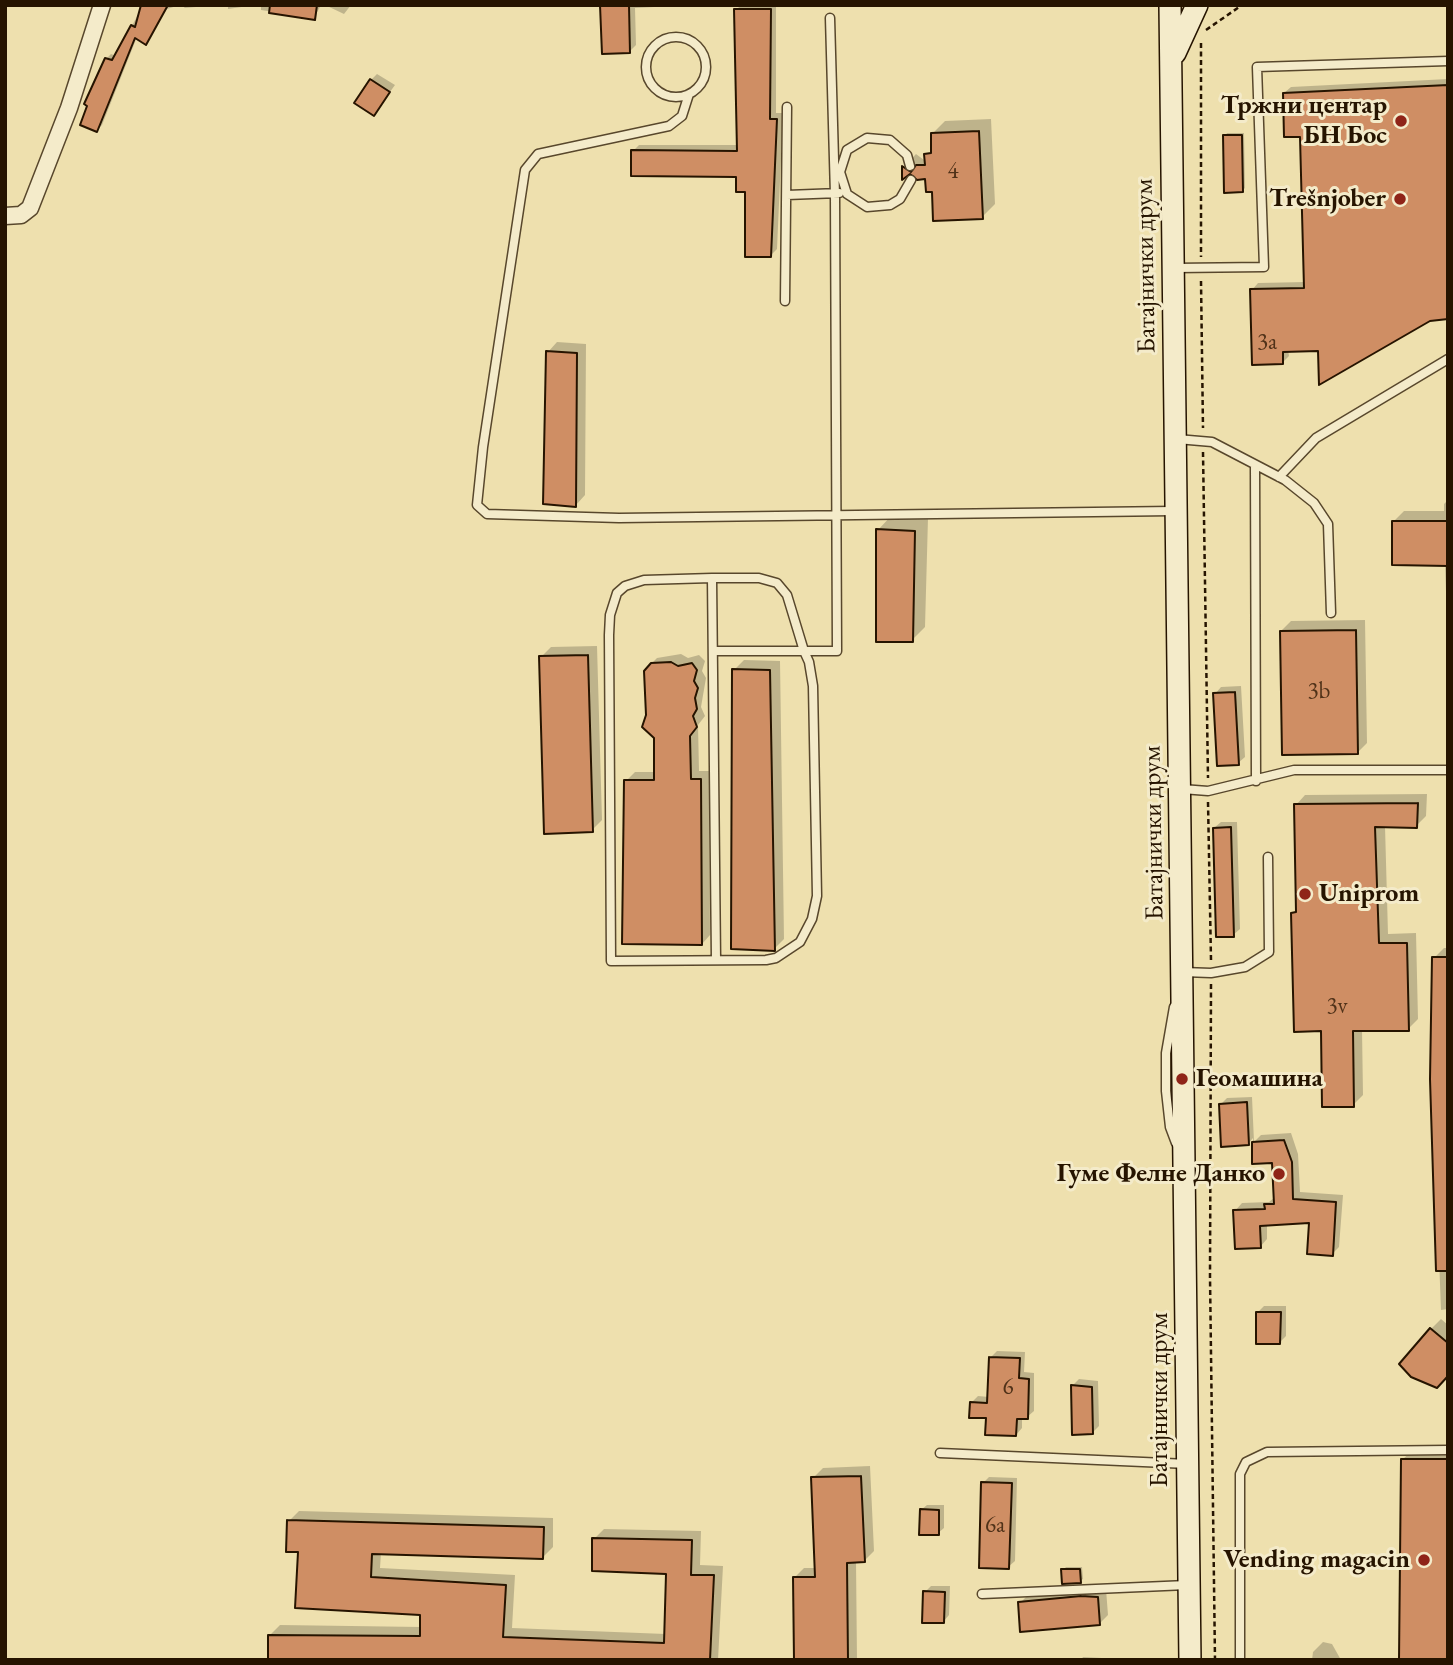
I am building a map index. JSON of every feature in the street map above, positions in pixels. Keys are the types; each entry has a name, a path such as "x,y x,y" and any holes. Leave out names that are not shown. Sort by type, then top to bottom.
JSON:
{"main road":[{"name":"Батајнички друм","path":"1170,5 1191,1660"},
{"path":"1172,61 1179,40 1197,5"}],"street":[{"path":"5,216 21,215 30,208 69,108 102,5"}],"lane":[{"path":"714,651 837,651 835,195 830,18"},
{"path":"689,94 671,97 662,94 649,80 647,62 650,53 665,39 685,39 701,51 705,60 703,80 689,94 682,116 668,126 538,154 525,170 477,505 487,514 619,518 1177,512"},
{"path":"1174,268 1264,267 1257,67 1448,61"},
{"path":"785,300 787,107"},
{"path":"910,166 907,155 890,140 867,138 856,143 842,160 840,172 845,190 856,202 878,208 900,199 911,180"},
{"path":"787,195 835,195 845,190"},
{"path":"1279,477 1316,438 1448,359"},
{"path":"1177,439 1212,442 1279,477 1299,489 1314,503 1328,524 1331,613"},
{"path":"1255,465 1256,782"},
{"path":"712,578 716,960"},
{"path":"712,578 759,578 777,583 787,595 804,651 813,686 817,896 812,919 800,942 785,955 766,960 611,961 609,635 613,604 617,593 633,583 712,578"},
{"path":"1182,789 1208,791 1256,782 1294,770 1448,770"},
{"path":"1183,975 1245,967 1269,952 1268,857"},
{"path":"1240,1660 1240,1474 1246,1462 1267,1452 1448,1450"},
{"path":"940,1454 1188,1464"},
{"path":"982,1594 1191,1584"}],"path":[{"path":"1215,1660 1201,34 1242,5"}],"building":[{"path":"141,5 168,5 146,45 135,38 97,132 80,125 87,106 84,104 105,58 112,60 131,25 135,27"},
{"path":"270,5 317,5 315,20 269,13"},
{"path":"600,5 629,5 630,53 602,54"},
{"path":"734,9 771,9 770,119 777,119 771,257 745,257 745,192 736,192 736,177 631,176 631,150 737,151"},
{"path":"370,79 390,92 374,116 354,103"},
{"path":"1448,85 1448,319 1430,321 1319,385 1318,351 1283,352 1283,364 1252,365 1250,289 1304,288 1300,137 1284,137 1283,93"},
{"path":"979,131 983,219 933,221 932,192 926,192 925,179 917,180 910,174 902,180 902,166 911,172 916,165 925,165 924,154 931,153 931,133"},
{"path":"1223,135 1242,135 1243,192 1224,193"},
{"path":"546,351 577,353 576,507 543,504"},
{"path":"1392,521 1448,521 1448,566 1392,565"},
{"path":"876,529 915,531 913,642 876,642"},
{"path":"1356,630 1358,754 1282,755 1280,631"},
{"path":"588,655 593,832 544,834 539,656"},
{"path":"671,662 678,666 692,663 697,670 694,681 698,688 695,698 697,709 693,716 697,727 690,736 691,779 701,779 702,945 622,944 624,780 654,780 654,738 642,727 646,715 644,671 651,663"},
{"path":"732,669 770,670 775,951 731,949"},
{"path":"1235,692 1239,765 1217,766 1213,693"},
{"path":"1418,803 1417,828 1375,827 1379,943 1407,943 1409,1031 1353,1031 1354,1107 1322,1107 1321,1031 1294,1032 1291,913 1296,912 1294,804"},
{"path":"1231,827 1234,937 1216,937 1213,828"},
{"path":"1432,957 1448,957 1448,1271 1436,1271 1430,1079"},
{"path":"1247,1102 1249,1145 1221,1147 1219,1104"},
{"path":"1284,1140 1292,1162 1293,1199 1336,1202 1333,1256 1307,1254 1309,1223 1260,1226 1261,1248 1235,1249 1233,1210 1265,1209 1264,1204 1274,1204 1272,1163 1252,1164 1252,1142"},
{"path":"1256,1312 1281,1312 1280,1344 1256,1344"},
{"path":"1430,1328 1448,1343 1448,1376 1437,1388 1411,1377 1399,1364"},
{"path":"989,1357 1020,1358 1019,1378 1029,1379 1028,1419 1017,1419 1016,1436 985,1435 986,1418 969,1418 970,1402 987,1403"},
{"path":"1071,1385 1092,1387 1093,1434 1072,1435"},
{"name":"Vending magacin","path":"1401,1459 1448,1459 1448,1660 1399,1660"},
{"path":"861,1476 865,1562 847,1563 848,1660 794,1660 793,1577 815,1577 811,1477"},
{"path":"981,1482 1012,1483 1009,1569 979,1568"},
{"path":"920,1509 939,1510 939,1535 919,1535"},
{"path":"287,1520 544,1527 543,1559 372,1554 371,1577 506,1585 503,1637 664,1643 666,1574 592,1571 592,1538 692,1540 691,1575 714,1575 710,1660 268,1660 268,1635 420,1636 420,1615 295,1608 298,1552 286,1552"},
{"path":"1061,1569 1080,1569 1081,1583 1062,1584"},
{"path":"923,1591 945,1592 944,1623 922,1623"},
{"path":"1098,1597 1100,1625 1020,1632 1018,1602"}],"place":[{"name":"Тржни центар БН Бос","path":"1401,121"},
{"name":"Trešnjober","path":"1400,199"},
{"name":"Uniprom","path":"1305,894"},
{"name":"Геомашина","path":"1182,1079"},
{"name":"Гуме Фелне Данко","path":"1279,1174"},
{"name":"Vending magacin","path":"1424,1560"}]}
